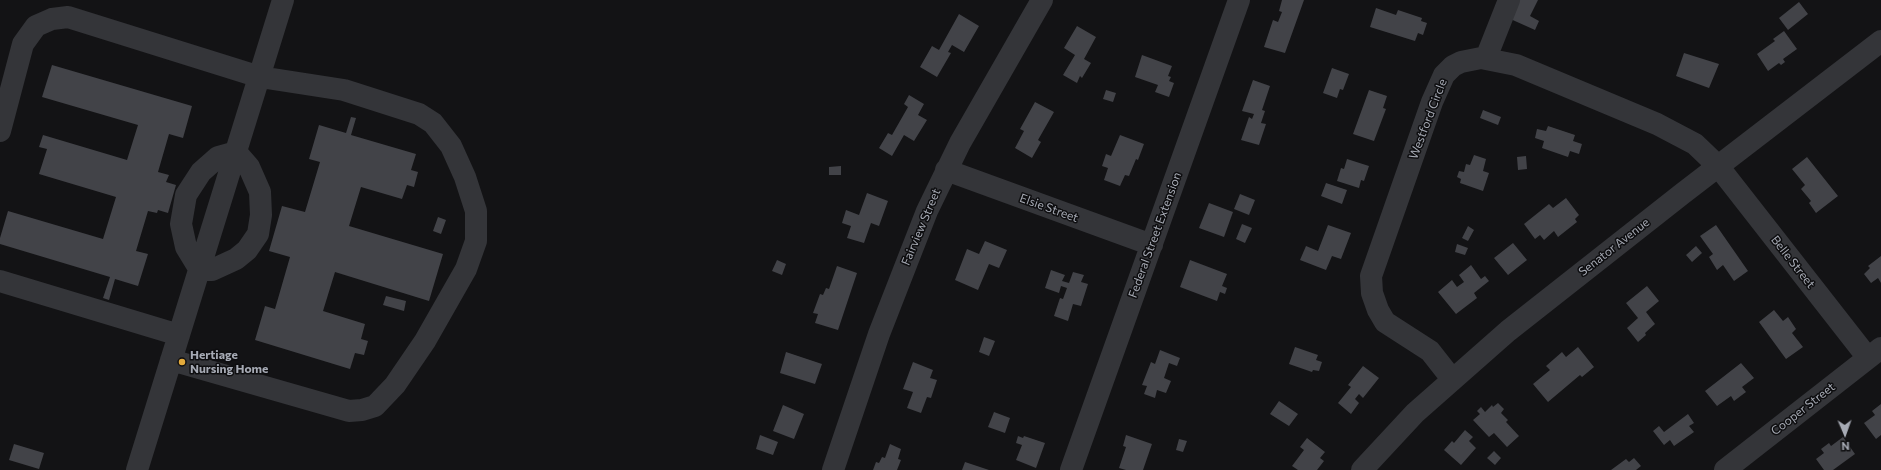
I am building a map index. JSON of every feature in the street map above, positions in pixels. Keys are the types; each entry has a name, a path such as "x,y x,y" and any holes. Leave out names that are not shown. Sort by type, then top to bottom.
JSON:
{"street":[{"path":"137,470 283,0"},
{"name":"Fairview Street","path":"833,470 897,286 927,211 946,170 981,105 1042,0"},
{"name":"Federal Street Extension","path":"1071,470 1239,0"},
{"path":"1486,58 1509,0"},
{"path":"0,131 23,44 36,26 52,18 68,17 260,77 344,90 419,114 433,123 451,146 465,177 476,211 476,242 466,270 425,341 395,385 375,406 362,410 349,411 171,360"},
{"name":"Senator Avenue","path":"1362,470 1400,428 1452,379 1508,331 1718,166 1881,41"},
{"name":"Westford Circle","path":"1452,379 1430,351 1385,322 1378,310 1372,293 1371,276 1432,102 1444,75 1449,69 1461,62 1486,58 1516,65 1657,124 1694,144 1718,166"},
{"path":"200,270 186,247 181,224 186,196 201,172 218,157 236,152"},
{"path":"200,270 212,270 236,259 247,250 258,234 261,215 260,192 249,167 236,152"},
{"name":"Belle Street","path":"1718,166 1875,353"},
{"name":"Elsie Street","path":"946,170 1152,245"},
{"path":"0,281 179,335"},
{"name":"Cooper Street","path":"1725,470 1875,353"}],"building":[{"path":"1282,0 1304,0 1285,53 1264,47 1273,20 1278,22 1282,12 1279,11"},
{"path":"1517,0 1538,0 1530,16 1539,21 1535,30 1506,17"},
{"path":"1799,2 1808,14 1788,30 1779,18"},
{"path":"1376,8 1396,15 1398,10 1422,18 1421,21 1427,23 1423,35 1418,33 1415,41 1370,27"},
{"path":"959,14 979,26 964,52 952,45 948,52 951,53 937,77 920,67 932,46 939,50"},
{"path":"1077,26 1096,37 1084,59 1091,63 1082,78 1080,76 1077,83 1063,75 1075,55 1064,48"},
{"path":"1784,31 1797,49 1783,59 1785,62 1781,65 1779,63 1768,71 1757,54 1775,41 1773,39"},
{"path":"1684,53 1719,64 1709,88 1676,76"},
{"path":"1142,55 1172,66 1168,76 1171,77 1169,81 1174,83 1169,97 1155,92 1158,85 1135,77"},
{"path":"52,65 192,106 183,138 169,134 158,172 169,175 166,182 176,185 168,213 158,210 157,213 148,211 136,251 148,254 138,286 115,279 109,300 103,298 110,277 0,244 0,238 8,211 103,239 116,197 39,174 47,149 39,147 43,135 127,160 138,125 42,97"},
{"path":"1332,68 1349,74 1343,90 1340,89 1337,98 1323,93"},
{"path":"1253,80 1270,86 1262,110 1265,111 1261,123 1266,124 1259,145 1241,140 1249,117 1252,119 1254,114 1242,111"},
{"path":"1106,90 1116,93 1113,102 1103,99"},
{"path":"1369,90 1387,96 1383,108 1386,109 1374,141 1353,134"},
{"path":"909,95 924,104 918,115 927,120 914,141 904,135 892,156 879,148 888,133 892,135 908,107 904,104"},
{"path":"1035,102 1054,112 1038,140 1041,142 1032,158 1015,148 1024,131 1020,129"},
{"path":"1483,110 1501,117 1498,125 1480,118"},
{"path":"351,117 356,118 351,135 416,154 411,170 418,172 414,187 407,185 402,199 361,187 349,226 443,254 429,301 335,272 323,311 365,324 361,339 368,341 364,355 355,353 350,369 255,340 265,306 275,309 290,257 269,251 282,206 305,212 320,162 309,159 319,125 346,133"},
{"path":"1548,126 1575,135 1573,141 1582,144 1579,154 1570,151 1568,157 1542,148 1544,141 1535,138 1537,129 1546,131"},
{"path":"1120,135 1144,144 1138,160 1136,159 1129,176 1125,175 1120,186 1104,180 1108,168 1102,166 1106,154 1111,156"},
{"path":"1474,155 1486,159 1483,171 1489,173 1483,191 1460,183 1461,179 1457,177 1459,171 1464,172 1466,164 1470,165"},
{"path":"1526,156 1527,169 1518,170 1517,157"},
{"path":"1807,157 1838,196 1816,213 1809,203 1811,201 1801,189 1805,185 1792,169"},
{"path":"1347,159 1369,166 1364,181 1361,180 1359,188 1337,181 1341,168 1344,169"},
{"path":"841,166 841,175 829,175 829,167"},
{"path":"1326,183 1347,190 1342,204 1321,196"},
{"path":"867,193 888,201 879,226 871,223 864,243 847,238 851,226 842,223 846,210 859,215"},
{"path":"1240,194 1255,200 1249,215 1234,209"},
{"path":"1566,198 1579,215 1575,219 1577,222 1558,237 1554,231 1544,240 1540,235 1535,239 1524,224 1549,204 1553,208"},
{"path":"1209,203 1233,212 1224,237 1199,228"},
{"path":"438,217 446,220 441,234 433,231"},
{"path":"1242,224 1252,228 1245,243 1236,239"},
{"path":"1328,225 1351,233 1341,259 1332,256 1326,270 1300,260 1306,246 1318,251"},
{"path":"1716,225 1748,271 1734,281 1723,265 1717,270 1709,257 1713,254 1700,236"},
{"path":"1468,226 1474,230 1468,241 1462,238"},
{"path":"985,241 1007,250 999,268 989,264 978,290 955,280 967,249 979,254"},
{"path":"1513,243 1527,260 1508,275 1494,258"},
{"path":"1457,244 1468,248 1465,255 1455,252"},
{"path":"1696,246 1702,253 1692,262 1686,255"},
{"path":"1881,256 1881,283 1878,278 1871,283 1864,274 1870,268 1868,266"},
{"path":"777,260 786,264 782,275 772,271"},
{"path":"1190,260 1227,274 1222,286 1227,288 1225,294 1220,292 1217,301 1180,287"},
{"path":"1471,265 1481,279 1485,276 1489,281 1474,293 1477,298 1456,314 1438,292 1452,280 1457,287 1464,282 1459,275"},
{"path":"837,266 857,273 838,330 815,323 818,314 813,313 820,294 823,295 826,288 829,289"},
{"path":"1051,270 1065,275 1062,281 1069,283 1073,272 1084,275 1081,282 1088,284 1081,306 1073,304 1068,321 1054,316 1060,298 1063,299 1067,288 1061,286 1059,293 1045,288"},
{"path":"1647,286 1659,301 1646,312 1655,324 1638,342 1627,328 1638,318 1626,303"},
{"path":"386,296 406,301 404,311 383,305"},
{"path":"1774,310 1783,321 1788,317 1796,329 1792,333 1803,347 1786,359 1759,322"},
{"path":"984,337 995,341 989,356 979,352"},
{"path":"1295,347 1318,355 1316,360 1322,362 1319,371 1313,370 1312,372 1289,364"},
{"path":"1578,347 1594,367 1582,377 1580,375 1548,402 1533,384 1550,370 1546,366 1562,352 1566,357"},
{"path":"1160,350 1180,358 1177,366 1169,363 1164,378 1171,381 1166,393 1157,390 1155,398 1144,394 1147,386 1142,385 1151,362 1155,364"},
{"path":"786,352 822,364 815,384 780,373"},
{"path":"913,362 933,370 930,378 937,380 931,398 927,397 921,413 907,408 913,392 903,389"},
{"path":"1741,363 1754,378 1742,387 1746,392 1734,401 1731,396 1717,406 1705,391"},
{"path":"1363,366 1379,378 1363,398 1359,394 1355,399 1359,403 1351,414 1338,403 1351,387 1348,385"},
{"path":"1279,401 1298,414 1289,426 1270,414"},
{"path":"1498,403 1504,409 1501,413 1508,420 1506,422 1519,436 1507,447 1494,433 1489,437 1473,420 1480,414 1477,411 1481,407 1485,412 1492,405 1493,407"},
{"path":"1881,404 1881,435 1876,439 1864,423 1875,415 1872,411"},
{"path":"783,405 804,414 794,439 773,431"},
{"path":"994,412 1010,418 1005,433 988,427"},
{"path":"1688,414 1694,423 1689,426 1694,432 1674,446 1670,440 1664,445 1653,431 1659,426 1664,432"},
{"path":"1465,430 1473,437 1469,441 1476,448 1461,465 1444,450 1452,441 1454,443"},
{"path":"760,435 778,442 773,455 756,449"},
{"path":"1126,435 1152,444 1143,470 1126,470 1119,468 1126,447 1123,446"},
{"path":"1018,436 1023,438 1024,436 1045,443 1036,468 1016,460 1022,445 1016,443"},
{"path":"1843,437 1855,454 1833,470 1824,470 1816,459 1824,453 1821,449 1829,443 1831,446"},
{"path":"1307,438 1325,452 1320,458 1324,461 1317,470 1298,470 1292,466 1304,450 1300,447"},
{"path":"1179,439 1187,441 1183,452 1176,450"},
{"path":"14,444 44,453 39,469 9,460"},
{"path":"890,444 901,449 898,459 901,460 897,470 873,470 876,462 879,463 882,457 885,458"},
{"path":"1494,451 1501,458 1495,465 1487,458"},
{"path":"1634,458 1641,466 1636,470 1611,470 1626,459 1629,462"},
{"path":"965,462 989,470 962,470"}],"place":[{"name":"Hertiage Nursing Home","path":"182,362"}]}
